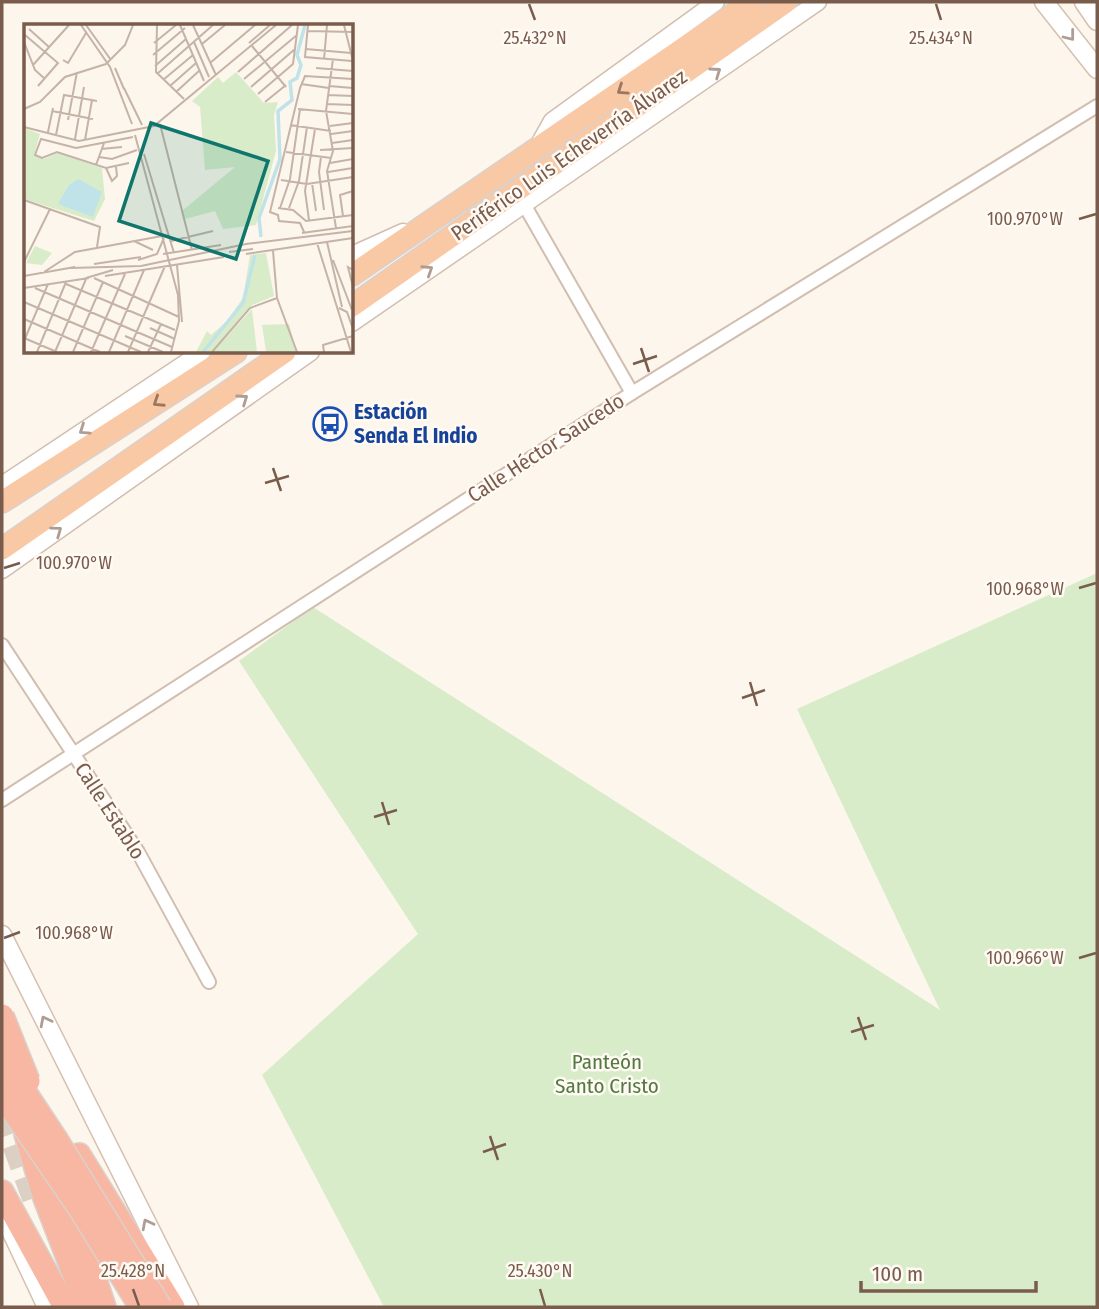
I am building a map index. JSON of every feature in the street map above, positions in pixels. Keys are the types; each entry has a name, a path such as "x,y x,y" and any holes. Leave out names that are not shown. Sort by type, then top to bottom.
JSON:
{"highway":[{"name":"Periférico Luis Echeverría Álvarez","path":"354,274 751,2"},
{"name":"Periférico Luis Echeverría Álvarez","path":"354,305 521,199 786,2"},
{"path":"2,502 233,354"},
{"path":"2,549 282,354"},
{"path":"2,532 102,464 146,447"},
{"path":"2,1016 104,1307"},
{"path":"2,1056 7,1091 87,1307"},
{"path":"2,1056 160,1307"},
{"path":"7,1091 141,1307"},
{"path":"79,1155 173,1307"},
{"path":"2,1192 65,1307"},
{"path":"37,1208 77,1307"}],"main road":[{"path":"1044,2 1097,69"},
{"path":"1084,2 1097,21"},
{"path":"2,935 189,1307"},
{"path":"2,1211 47,1307"}],"street":[{"path":"538,146 552,121 716,2"},
{"path":"354,322 521,199 818,2"},
{"name":"Calle Héctor Saucedo","path":"2,800 324,589 632,393 1097,106"},
{"path":"521,199 632,393"},
{"path":"354,254 437,217"},
{"path":"2,485 199,354"},
{"path":"2,570 308,354"},
{"name":"Calle Establo","path":"2,645 138,852 209,982"}],"green space":[{"name":"Panteón Santo Cristo","path":"1097,573 1097,1307 384,1307 262,1075 418,934 239,661 313,607 940,1010 797,709"}],"tunnel":[{"path":"2,1113 37,1208"}],"place":[{"name":"Estación Senda El Indio","path":"330,424"}]}
